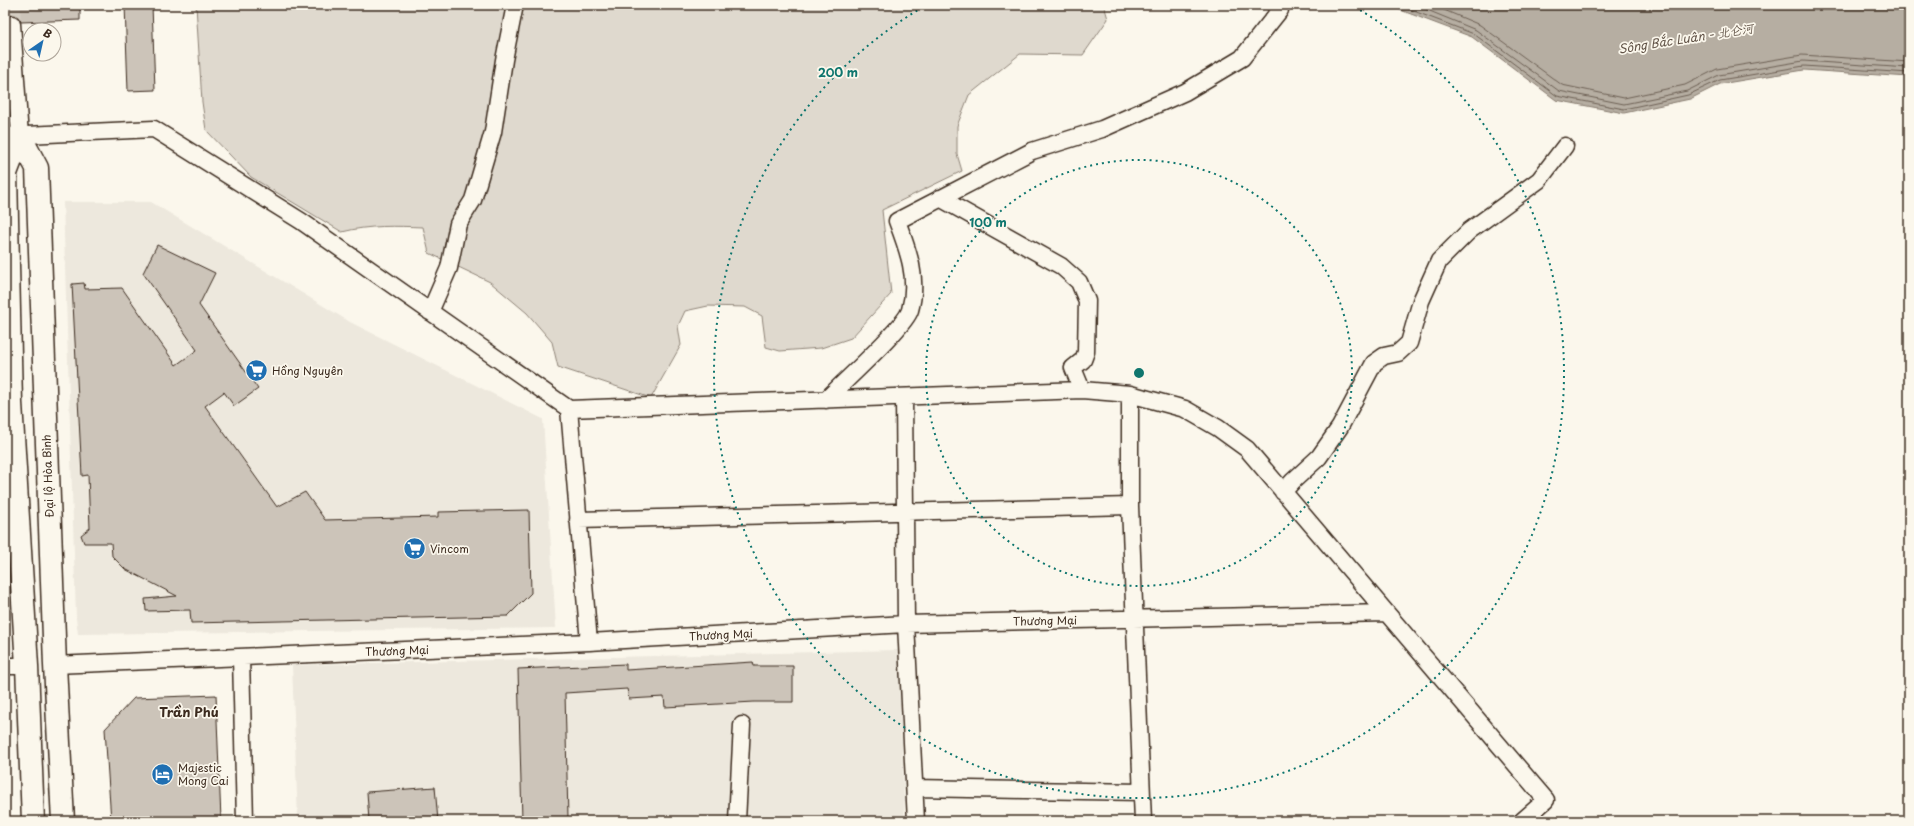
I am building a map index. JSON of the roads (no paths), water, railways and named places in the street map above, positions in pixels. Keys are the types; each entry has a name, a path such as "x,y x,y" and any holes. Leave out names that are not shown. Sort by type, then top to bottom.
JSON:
{"highway":[{"name":"Đại lộ Hòa Bình","path":"13,136 37,168 55,665 63,821"},
{"name":"Đại lộ Hòa Bình","path":"13,136 6,173 10,353 8,403 27,666 33,821"},
{"path":"10,353 44,352"},
{"path":"27,666 55,665"}],"street":[{"path":"430,312 449,268 458,224 473,200 493,132 504,60 516,5"},
{"path":"826,400 897,329 910,312 915,282 908,249 897,221 1032,151 1102,129 1185,92 1242,58 1280,10"},
{"name":"Đại lộ Hòa Bình","path":"12,24 13,136"},
{"path":"13,136 154,130 301,221 569,409 1082,390 1130,394 1185,409 1218,428 1247,449 1546,800 1522,821"},
{"path":"1283,492 1319,457 1340,427 1374,363 1384,356 1398,353 1409,343 1421,301 1439,261 1469,231 1539,180 1565,146"},
{"path":"940,198 1061,266 1079,282 1087,301 1086,352 1083,360 1074,368 1082,390"},
{"path":"1130,394 1130,506 1143,821"},
{"path":"904,397 906,624 916,821"},
{"path":"569,409 588,642"},
{"path":"578,520 1130,506"},
{"name":"Thương Mại","path":"55,665 588,642 906,624 1387,614"},
{"path":"241,657 245,821"},
{"path":"5,666 27,666"},
{"path":"737,821 742,725"},
{"path":"915,788 1141,792"}],"water":[{"name":"Sông Bắc Luân - 北仑河","path":"1387,5 1909,5 1909,77 1804,70 1720,84 1690,99 1624,113 1556,100 1472,37"}],"tunnel":[{"path":"12,24 13,5"}],"place":[{"name":"Hồng Nguyên","path":"257,371"},
{"name":"Vincom","path":"414,549"},
{"name":"Majestic Mong Cai","path":"163,774"}],"district":[{"name":"Trần Phú","path":"189,712"}]}
